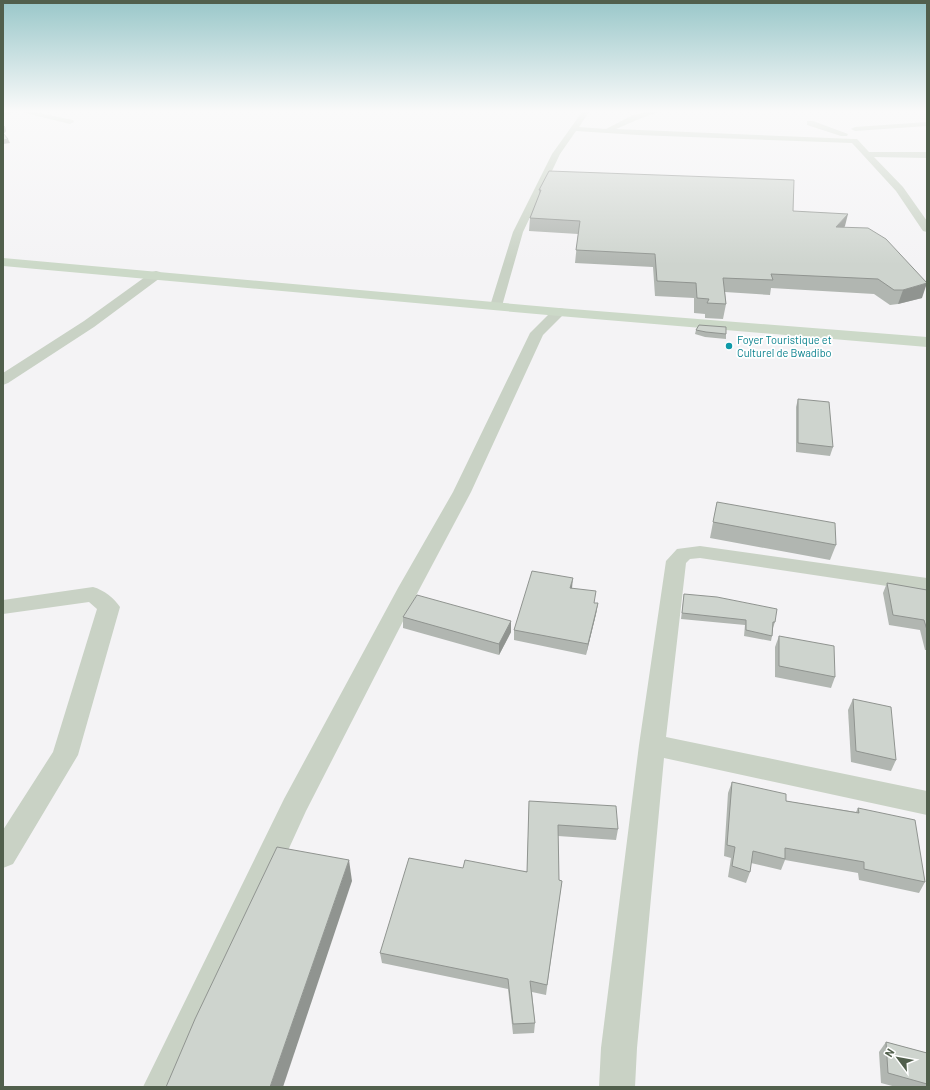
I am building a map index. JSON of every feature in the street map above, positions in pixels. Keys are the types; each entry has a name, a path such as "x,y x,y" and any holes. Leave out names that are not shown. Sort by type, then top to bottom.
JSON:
{"main road":[{"path":"3,262 559,312 927,342"}],"street":[{"path":"496,306 518,232 552,163"},
{"path":"875,163 900,189 927,229"},
{"path":"3,380 89,324 156,275"},
{"path":"161,1087 294,807 409,588 462,492 537,333 559,312"},
{"path":"617,1087 620,1040 652,745 676,561 684,553 700,552 927,585"},
{"path":"3,607 93,594 109,607 66,755 3,855"},
{"path":"652,745 754,765 927,803"}],"building":[{"path":"549,171 794,180 793,211 848,214 836,227 868,228 886,239 927,283 903,290 894,290 878,279 771,274 773,280 723,278 726,304 707,303 709,299 697,298 696,283 657,281 655,254 576,250 580,221 530,218 541,190 539,190"},
{"path":"699,325 726,327 726,334 696,330"},
{"path":"798,399 829,402 833,447 798,443"},
{"path":"717,502 835,523 836,545 713,522"},
{"path":"532,571 573,578 570,588 596,591 594,603 598,603 588,644 514,630"},
{"path":"887,583 927,590 927,630 924,620 893,615"},
{"path":"684,594 717,597 777,609 775,622 773,622 772,636 746,630 746,620 682,613"},
{"path":"417,595 511,621 499,644 403,617"},
{"path":"779,636 834,646 835,677 779,666"},
{"path":"853,699 891,707 896,760 856,751"},
{"path":"732,782 786,794 786,801 859,813 858,808 915,820 925,882 864,869 864,862 785,848 785,859 753,851 750,872 732,866 735,847 727,845"},
{"path":"529,801 616,806 618,829 558,825 559,880 562,881 547,985 530,981 535,1023 513,1024 508,979 380,953 409,858 463,868 465,860 527,872"},
{"path":"277,847 349,860 270,1087 166,1087 195,1019"},
{"path":"886,1042 927,1053 927,1084 888,1073"}],"place":[{"name":"Foyer Touristique et Culturel de Bwadibo","path":"729,346"}]}
